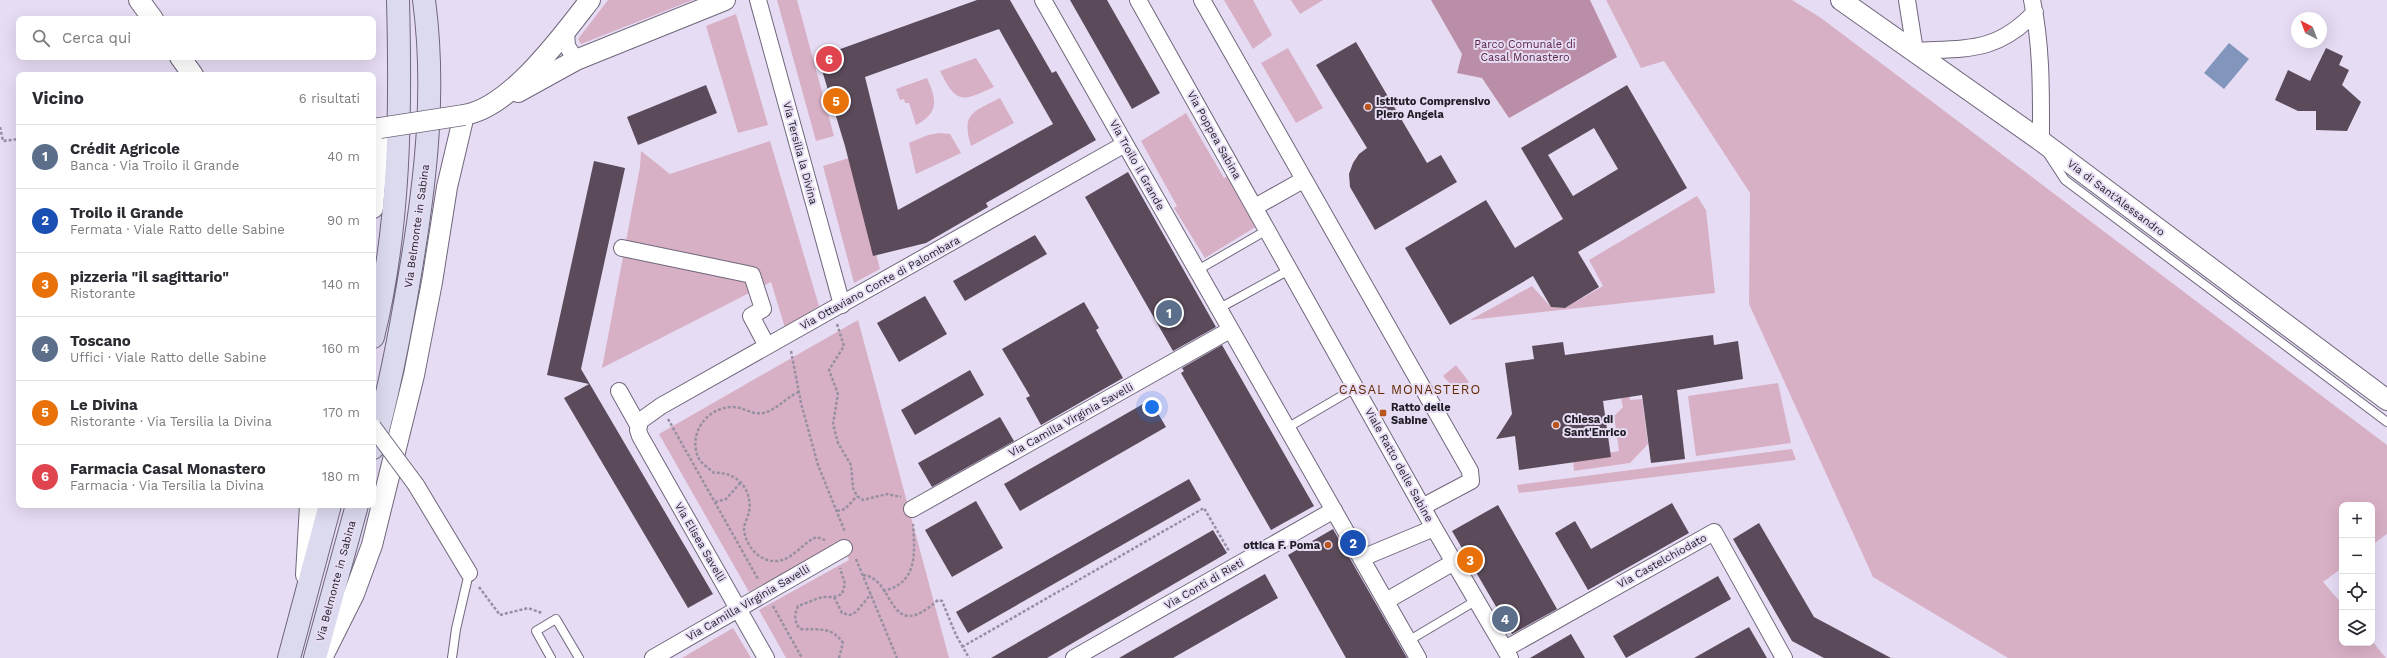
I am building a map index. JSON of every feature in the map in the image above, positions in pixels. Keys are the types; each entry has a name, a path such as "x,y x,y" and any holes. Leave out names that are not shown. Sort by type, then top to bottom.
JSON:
{"main road":[{"path":"376,322 384,281 398,168 400,91 398,0"},
{"name":"Via Belmonte in Sabina","path":"376,436 395,359 422,201 430,99 424,0"},
{"path":"289,658 329,508"},
{"name":"Via Belmonte in Sabina","path":"315,658 356,508"}],"street":[{"path":"139,0 151,16"},
{"path":"492,106 526,75 566,32 590,0"},
{"path":"376,152 377,129 464,116 492,106 576,60 725,0"},
{"name":"Via Tersilia la Divina","path":"758,0 837,308"},
{"name":"Via Troilo il Grande","path":"1043,0 1230,330"},
{"name":"Via Poppea Sabina","path":"1138,0 1289,270"},
{"path":"1202,0 1302,180 1470,471 1471,481 1422,507"},
{"name":"Via di Sant'Alessandro","path":"1841,0 1915,51 2041,142 2387,400"},
{"path":"1907,0 1915,51 1976,47 1992,43 2016,31 2034,6"},
{"path":"2034,6 2042,73 2041,142"},
{"path":"566,32 567,46 576,60"},
{"path":"182,60 191,72"},
{"path":"322,658 354,594 371,549 414,375 432,282 447,188 464,116"},
{"name":"Via Ottaviano Conte di Palombara","path":"638,425 642,418 661,406 837,308 1125,144"},
{"path":"1254,207 1302,180"},
{"path":"622,248 752,275 763,309 751,316 767,346"},
{"name":"Viale Ratto delle Sabine","path":"1289,270 1422,507 1508,654"},
{"path":"1230,330 1418,658"},
{"name":"Via Camilla Virginia Savelli","path":"912,509 1230,330"},
{"name":"Via Elisea Savelli","path":"619,391 638,425 640,436 766,658"},
{"path":"376,430 416,485 469,573"},
{"path":"306,594 310,508"},
{"name":"Via Conti di Rieti","path":"1074,658 1334,510"},
{"path":"1362,558 1434,528"},
{"name":"Via Castelchiodato","path":"1508,654 1714,532 1784,658"},
{"name":"Via Camilla Virginia Savelli","path":"653,658 845,547"},
{"path":"1386,601 1454,562"}],"lane":[{"path":"2041,142 2065,180 2387,422"},
{"path":"1196,270 1267,230"},
{"path":"1218,309 1289,270"},
{"path":"1286,428 1355,388"},
{"path":"452,658 456,629 469,573"},
{"path":"1408,641 1477,600"},
{"path":"551,658 536,631 556,619 579,658"}],"path":[{"path":"0,127 3,141 16,139"},
{"path":"837,308 844,346 829,370 838,394 833,424 838,443 851,465 853,488 857,496 863,500 887,494 902,497 912,509 915,552 909,575 901,585 883,591"},
{"path":"786,336 793,357 799,392 818,465 837,511 845,547 845,584 842,594 834,597 822,598 798,606 794,614 795,622 800,629 823,629 839,637 843,644 839,658"},
{"path":"799,392 790,395 773,410 761,413 745,412 733,407 711,415 699,425 694,440 699,459 714,473 724,472 741,482 749,495 749,512 744,529 750,549 765,559 776,561 795,553 809,540 817,537 845,547 863,574 897,658"},
{"path":"661,406 802,658"},
{"path":"714,502 726,500 741,482"},
{"path":"837,511 845,510 857,496"},
{"path":"962,647 1204,508 1237,564"},
{"path":"469,573 500,615 528,608 556,619"},
{"path":"863,574 871,576 902,614 912,616 927,610 938,600 942,601 962,647 969,658"},
{"path":"834,597 842,613 850,615 856,612 871,594"}],"shaded area":[{"path":"608,0 693,0 581,44 578,39"},
{"path":"777,0 797,0 834,136 816,141"},
{"path":"1224,0 1253,0 1272,35 1253,49"},
{"path":"1291,0 1323,0 1300,14"},
{"path":"1606,0 1792,0 1821,18 2387,445 2387,534 2375,543 2375,502 2339,502 2339,570 2323,582 2339,601 2339,646 2375,646 2375,645 2386,658 2008,658 1873,577 1749,304 1750,193 1664,61 1641,68"},
{"path":"736,14 768,125 738,133 706,26"},
{"path":"1288,48 1323,108 1296,123 1261,63"},
{"path":"976,58 994,87 967,97 956,95 951,90 940,71"},
{"path":"927,78 933,93 934,105 929,116 916,125 909,103 905,103 904,99 900,100 896,89"},
{"path":"1000,98 1014,123 971,146 968,135 968,127 969,120 972,115 976,111"},
{"path":"1186,113 1224,178 1229,175 1257,226 1205,258 1174,208 1177,206 1141,141"},
{"path":"940,133 950,134 961,153 916,174 909,143 928,135"},
{"path":"770,141 819,306 785,328 771,282 602,368 640,167 641,151 670,174"},
{"path":"852,157 880,269 854,283 823,166"},
{"path":"1697,196 1706,210 1715,293 1470,320 1532,286 1551,307 1565,308 1603,286 1589,260"},
{"path":"858,320 949,658 786,658 759,610 849,560 841,541 749,592 659,434"},
{"path":"1456,365 1469,382 1454,388 1443,376"},
{"path":"1778,383 1791,443 1696,456 1688,396"},
{"path":"1629,392 1630,400 1642,399 1648,444 1630,463 1574,471 1573,460 1619,451 1614,416 1623,407 1620,394"},
{"path":"1792,449 1796,460 1519,493 1517,485"},
{"path":"733,628 751,658 682,658"}],"green space":[{"name":"Parco Comunale di Casal Monastero","path":"1431,0 1590,0 1617,57 1509,118 1482,78 1457,73 1462,54"}],"water":[{"path":"2229,43 2249,59 2224,89 2204,73"}],"building":[{"path":"977,0 1010,0 1052,73 1056,71 1096,140 986,203 988,207 926,243 873,256 845,146 818,57","holes":["999,29 1053,124 898,210 865,77"]},
{"path":"1070,0 1107,0 1160,93 1132,109"},
{"name":"Istituto Comprensivo Piero Angela","path":"1356,42 1427,163 1441,155 1457,182 1375,230 1350,187 1349,174 1353,163 1359,154 1367,148 1316,65"},
{"path":"2326,48 2343,56 2339,65 2349,70 2342,85 2361,102 2347,131 2316,130 2316,111 2298,111 2275,100 2288,70 2310,81"},
{"path":"706,85 717,113 638,145 627,117"},
{"path":"1627,85 1687,188 1578,252 1599,287 1565,308 1551,307 1533,276 1450,325 1405,248 1486,200 1515,248 1563,219 1521,148","holes":["1594,128 1618,169 1573,196 1548,155"]},
{"path":"594,161 625,168 581,369 713,594 688,608 564,398 589,384 547,375"},
{"path":"1128,172 1216,327 1173,351 1085,197"},
{"path":"1035,235 1047,254 965,301 953,281"},
{"path":"925,296 947,334 899,362 877,323"},
{"path":"1084,302 1099,328 1096,330 1123,378 1041,425 1026,398 1030,396 1002,349"},
{"path":"1713,335 1714,345 1738,341 1743,379 1677,390 1685,459 1651,463 1642,395 1603,401 1611,457 1519,470 1515,436 1496,439 1512,414 1505,363 1534,359 1532,346 1563,342 1565,355"},
{"path":"1222,345 1314,506 1271,530 1181,373 1184,371 1182,368"},
{"path":"970,370 984,395 915,435 901,410"},
{"path":"1150,400 1166,427 1020,511 1004,484"},
{"path":"1000,417 1014,441 932,487 918,463"},
{"path":"1189,479 1201,500 968,633 956,612"},
{"path":"976,501 1003,548 952,577 925,530"},
{"path":"1672,503 1689,533 1588,590 1555,533 1575,521 1591,549"},
{"path":"1498,505 1557,609 1512,634 1452,531"},
{"path":"1759,523 1814,617 1891,658 1824,658 1792,641 1733,539"},
{"path":"1333,529 1407,658 1346,658 1288,555"},
{"path":"1213,530 1227,553 1047,658 991,658"},
{"path":"1265,574 1278,598 1173,658 1119,658"},
{"path":"1718,576 1731,599 1626,658 1613,636"},
{"path":"1749,627 1767,658 1694,658"},
{"path":"1571,634 1585,658 1530,658"}],"place":[{"name":"Farmacia Casal Monastero","path":"829,59"},
{"name":"Le Divina","path":"836,101"},
{"name":"Istituto Comprensivo Piero Angela","path":"1368,107"},
{"name":"Crédit Agricole","path":"1169,313"},
{"name":"Ratto delle Sabine","path":"1383,413"},
{"name":"Chiesa di Sant'Enrico","path":"1556,425"},
{"name":"Troilo il Grande","path":"1353,543"},
{"name":"ottica F. Poma","path":"1328,545"},
{"name":"pizzeria \"il sagittario\"","path":"1470,560"},
{"name":"Toscano","path":"1505,619"}],"district":[{"name":"CASAL MONASTERO","path":"1410,389"}]}
